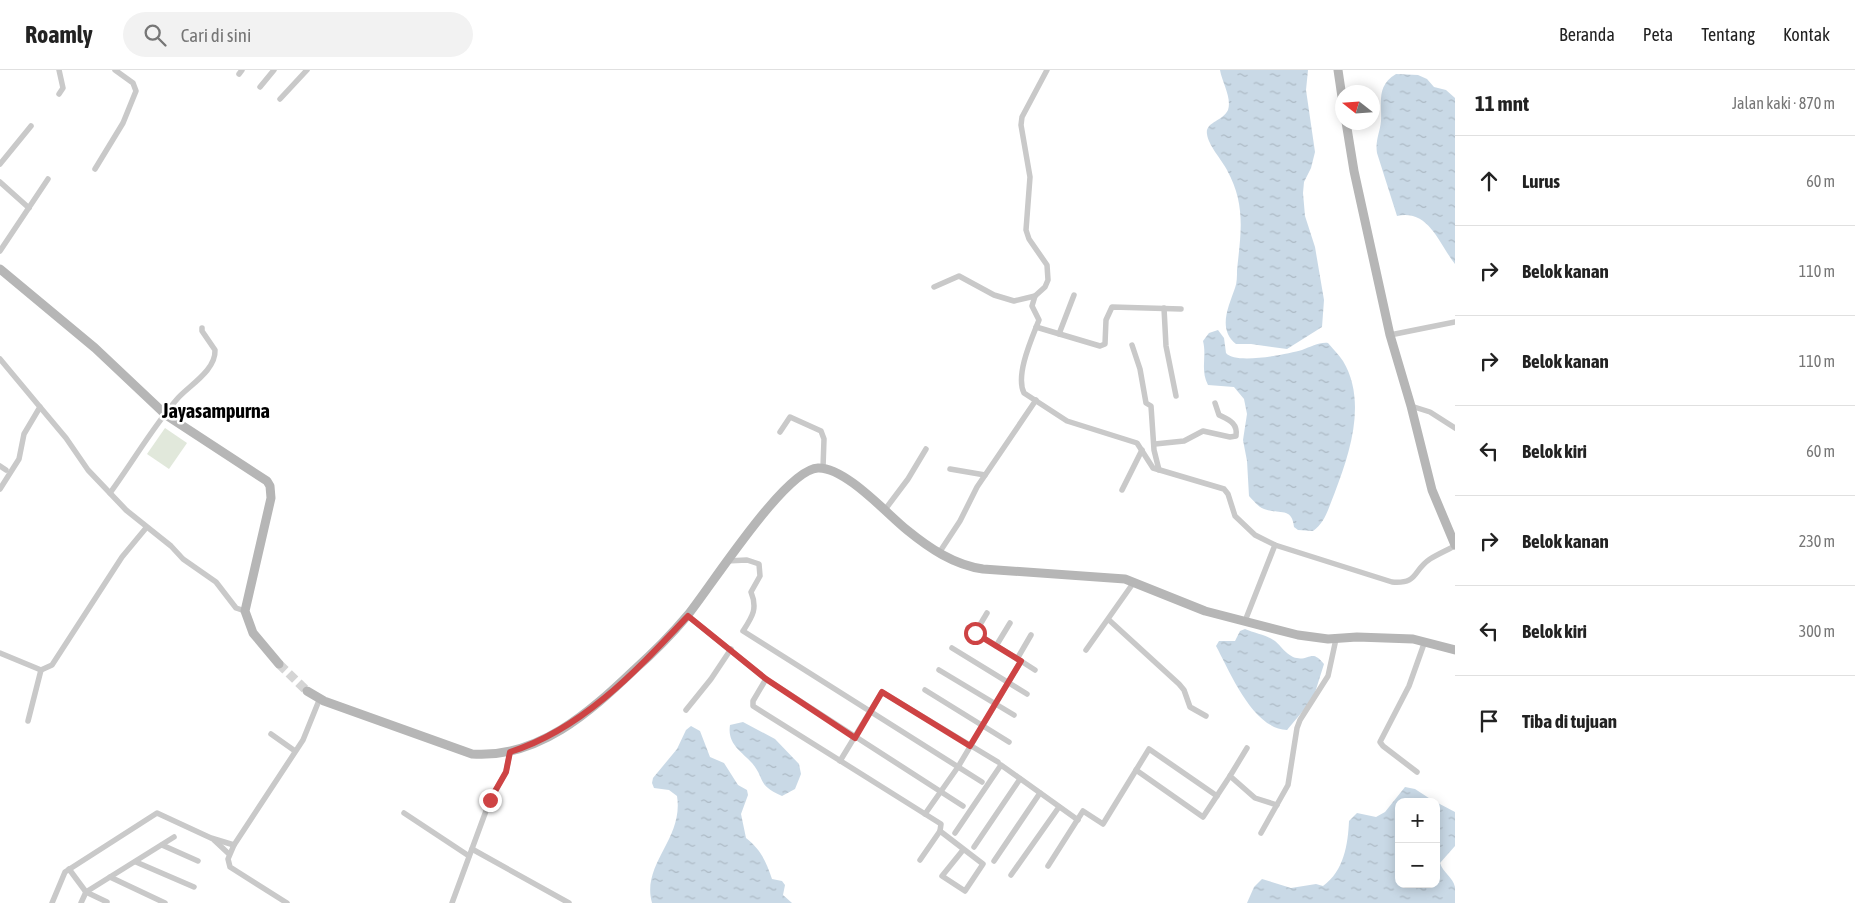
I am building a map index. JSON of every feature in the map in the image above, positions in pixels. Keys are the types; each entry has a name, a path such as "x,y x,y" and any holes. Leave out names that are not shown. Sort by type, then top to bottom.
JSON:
{"street":[{"path":"59,70 63,88 59,94"},
{"path":"95,170 123,123 136,91 133,83 116,70"},
{"path":"260,87 274,70"},
{"path":"280,99 307,70"},
{"path":"934,287 959,276 1004,299 1014,301 1035,296 1045,287 1049,273 1047,265 1027,233 1030,177 1021,125 1022,117 1047,70"},
{"path":"1338,70 1340,85"},
{"path":"0,164 31,126"},
{"path":"1035,296 1032,306 1039,320 1022,380 1024,393 1067,421 1137,444 1153,468 1224,489 1228,494 1232,509 1240,521 1255,535 1276,546 1392,582 1405,583 1412,580 1430,559 1455,546 1432,490 1411,406 1390,335 1354,171 1347,130"},
{"path":"0,250 48,179"},
{"path":"0,182 29,208"},
{"path":"0,269 95,348 166,415 255,471 270,486 271,498 245,611 253,633 279,664"},
{"path":"1059,334 1074,295"},
{"path":"1036,328 1102,346 1106,341 1106,320 1112,307 1181,309"},
{"path":"1164,308 1166,346 1176,396"},
{"path":"1390,335 1455,322"},
{"path":"110,493 178,397 196,383 214,359 215,350 202,331 202,328"},
{"path":"1132,344 1140,369 1146,403 1151,406 1159,470"},
{"path":"0,359 66,438 88,470 110,493 146,528 172,546 183,558 216,582 236,608 245,611"},
{"path":"939,553 960,521 985,475 1036,400"},
{"path":"1155,444 1184,441 1203,431 1230,437 1236,436 1237,430 1234,423 1219,414 1215,403"},
{"path":"1411,406 1430,412 1455,428"},
{"path":"0,489 18,459 24,434 40,407"},
{"path":"780,432 790,418 821,430 824,439 823,468"},
{"path":"884,510 908,479 926,449"},
{"path":"1122,490 1142,450"},
{"path":"307,691 320,698 463,752 492,755 510,752 546,739 579,718 647,658 688,616 747,534 799,476 809,469 823,468 847,480 939,553 963,565 978,568 1121,579 1134,582 1187,605 1298,635 1336,639 1396,638 1425,641 1455,650"},
{"path":"950,470 985,475"},
{"path":"0,653 41,670 52,665 122,557 146,528"},
{"path":"1245,621 1276,546"},
{"path":"726,561 747,560 759,564 760,576 751,592 755,601 755,612 743,631 982,782"},
{"path":"1086,650 1134,582"},
{"path":"975,633 987,613"},
{"path":"688,616 766,679 963,806"},
{"path":"1109,620 1184,690 1190,707 1206,716"},
{"path":"996,646 1010,623"},
{"path":"968,628 1035,670"},
{"path":"926,814 958,767 1008,682 1031,635"},
{"path":"1261,833 1277,806 1291,775 1300,720 1328,676 1336,639"},
{"path":"1418,772 1380,742 1409,686 1425,641"},
{"path":"952,648 1027,694"},
{"path":"686,710 711,679 731,649"},
{"path":"28,721 41,670"},
{"path":"939,670 1014,715"},
{"path":"766,679 753,701 753,706 941,824 940,831 920,860"},
{"path":"925,690 1009,742"},
{"path":"840,761 882,692 998,762"},
{"path":"287,903 230,867 228,858 234,845 310,727 320,698"},
{"path":"271,734 295,751"},
{"path":"1136,770 1203,817 1247,748"},
{"path":"1048,866 1083,811 1103,824 1150,749 1217,796"},
{"path":"452,903 490,800 506,772 510,752"},
{"path":"955,834 1001,765 1078,820"},
{"path":"1230,776 1255,798 1277,806"},
{"path":"974,847 1020,779"},
{"path":"994,860 1040,793"},
{"path":"1011,875 1059,806"},
{"path":"52,903 65,872 157,813 211,838 234,845"},
{"path":"404,813 470,856"},
{"path":"940,831 983,864 965,891 942,876 963,850"},
{"path":"81,903 86,892 174,837"},
{"path":"211,838 229,854"},
{"path":"162,845 198,861"},
{"path":"472,849 570,903"},
{"path":"136,862 194,887"},
{"path":"69,870 86,892 108,903"},
{"path":"110,877 165,903"}],"shaded area":[{"path":"165,428 187,443 169,469 147,454"}],"water":[{"path":"1220,70 1308,70 1306,90 1315,152 1311,168 1304,182 1303,193 1305,216 1315,247 1324,300 1322,327 1287,349 1236,344 1230,338 1227,331 1226,317 1237,282 1241,219 1240,207 1233,183 1225,166 1210,143 1207,134 1211,124 1226,114 1228,110 1228,95"},
{"path":"1396,74 1418,75 1427,79 1434,87 1446,90 1455,98 1455,264 1438,238 1425,223 1408,215 1397,216 1377,153 1381,121 1381,95 1385,84"},
{"path":"1218,330 1224,338 1226,353 1240,358 1274,356 1328,343 1343,361 1354,393 1354,427 1346,461 1329,508 1321,523 1313,531 1298,530 1294,527 1291,516 1284,512 1270,511 1262,508 1249,496 1247,461 1243,440 1247,414 1244,399 1234,387 1208,385 1204,374 1203,341 1209,333"},
{"path":"1245,629 1272,639 1293,657 1313,656 1320,659 1324,664 1313,699 1287,730 1275,727 1253,710 1236,684 1216,646 1219,641 1235,641 1240,631"},
{"path":"743,722 775,739 799,764 801,774 795,789 782,796 765,785 752,763 736,747 731,737 730,725"},
{"path":"691,726 700,731 710,757 724,763 738,785 747,790 748,795 741,814 746,838 762,856 772,879 782,881 785,885 783,895 792,903 652,903 650,889 652,876 674,825 677,811 677,796 669,790 654,788 653,778 677,749 686,730"},
{"path":"1405,787 1415,789 1429,798 1396,798"},
{"path":"1395,800 1395,888 1440,888 1440,863 1454,884 1455,903 1247,903 1254,887 1262,879 1291,888 1316,884 1323,886 1336,873 1344,856 1349,821 1357,813 1376,817 1385,812"},
{"path":"1440,804 1455,812 1455,846 1440,863"}],"tunnel":[{"path":"279,664 307,691"}],"district":[{"name":"Jayasampurna","path":"216,410"}],"route":[{"path":"490,800 506,772 510,752 546,739 579,718 660,646 688,616 766,679 855,738 882,692 970,746 1021,661 975,633"}]}
